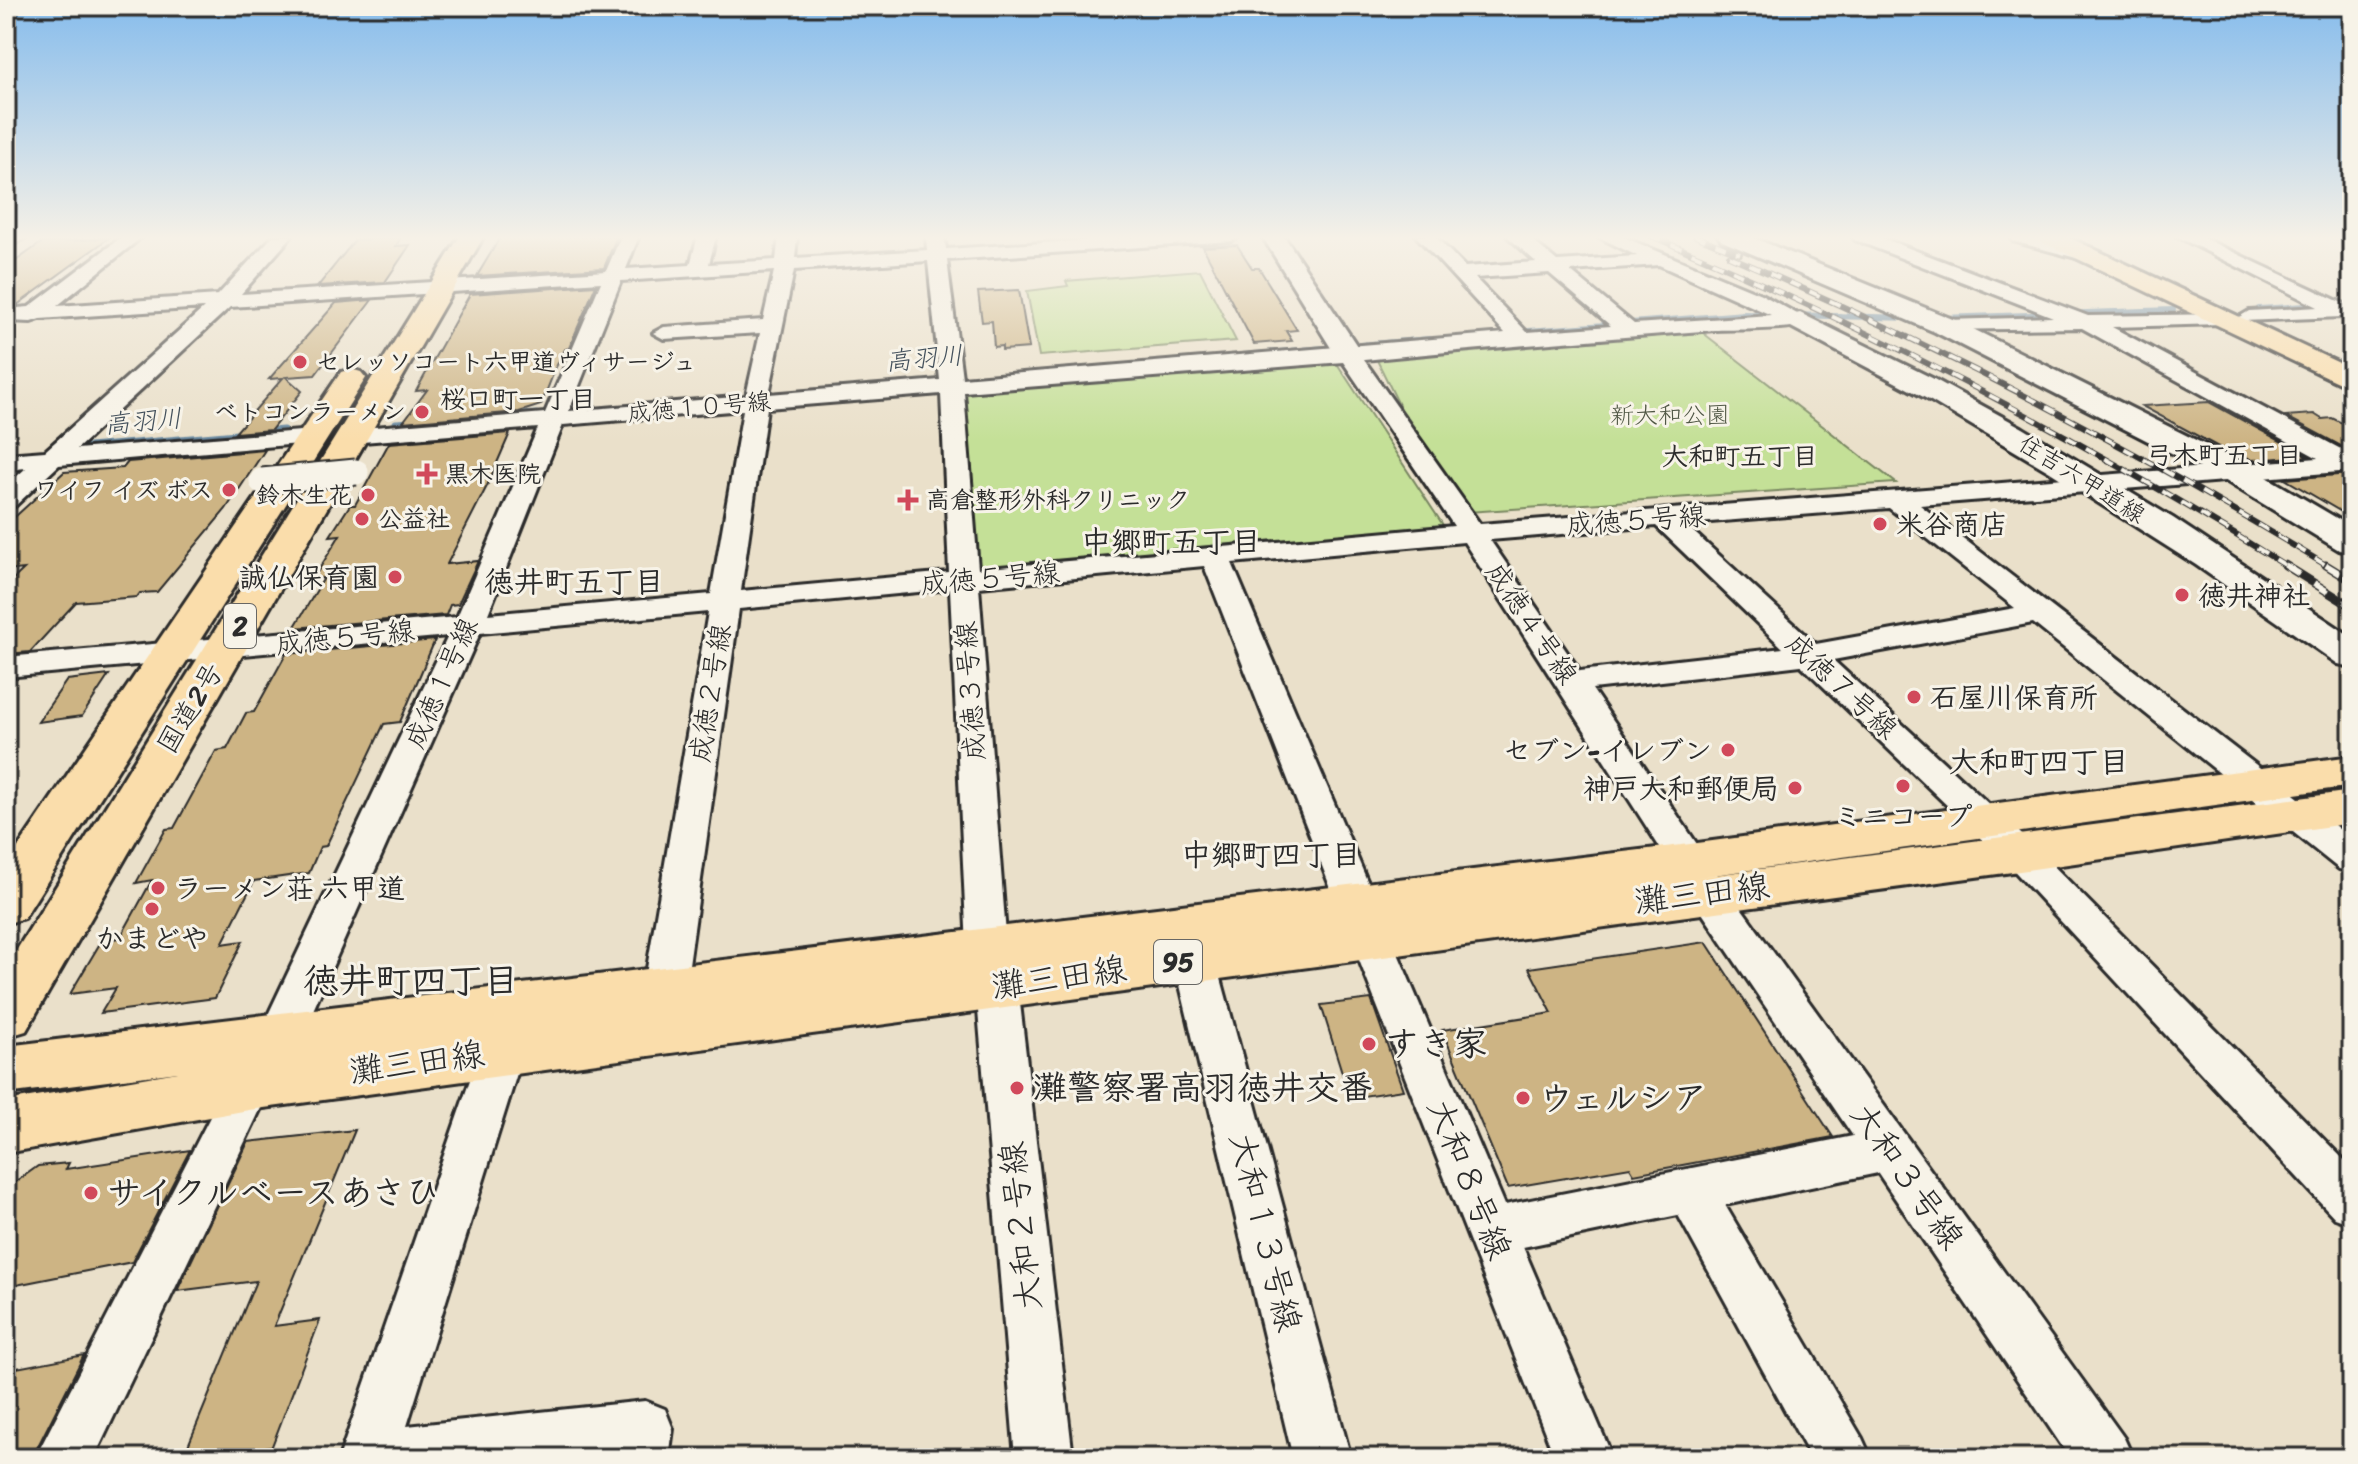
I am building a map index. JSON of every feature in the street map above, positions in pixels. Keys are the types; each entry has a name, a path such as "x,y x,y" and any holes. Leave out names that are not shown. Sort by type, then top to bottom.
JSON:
{"main road":[{"name":"国道2号","path":"6,1015 226,649 417,304"},
{"path":"2195,304 2352,380"},
{"path":"2219,304 2352,365"},
{"name":"国道2号","path":"6,905 171,654 340,448"},
{"name":"灘三田線","path":"6,1127 249,1085 502,1051 992,967 1700,877 2275,799 2352,771"},
{"name":"灘三田線","path":"2275,799 2352,807"},
{"name":"灘三田線","path":"6,1070 279,1038 665,986 992,967 1195,960 1362,918"}],"street":[{"path":"6,336 45,304"},
{"path":"6,315 162,304"},
{"path":"6,500 220,304"},
{"name":"成徳１号線","path":"279,1038 469,623 600,304"},
{"name":"成徳２号線","path":"665,986 757,397 777,304"},
{"name":"成徳３号線","path":"943,304 951,380 962,582 992,967"},
{"name":"成徳４号線","path":"1317,304 1700,877"},
{"path":"1491,304 1518,334"},
{"path":"1598,304 1624,326"},
{"name":"住吉六甲道線","path":"1765,304 1961,405 2265,594 2352,655"},
{"path":"1894,304 1937,322 2236,473 2352,542"},
{"path":"2042,304 2085,321 2350,464"},
{"path":"2249,317 2349,312"},
{"name":"成徳１０号線","path":"340,448 557,413 639,412 757,397 807,398 951,380 1624,326 1751,321 1787,314"},
{"path":"1937,322 2222,318"},
{"path":"664,333 772,326"},
{"path":"6,462 62,452 340,448"},
{"path":"262,481 340,448"},
{"name":"成徳５号線","path":"6,667 1472,533 2350,464"},
{"path":"1896,500 2352,859"},
{"name":"成徳７号線","path":"1663,518 2002,837 2352,1202"},
{"name":"大和８号線","path":"1215,558 1584,1458"},
{"path":"1571,682 1809,655 2039,613"},
{"name":"大和３号線","path":"1700,877 2104,1458"},
{"name":"大和１３号線","path":"1195,960 1322,1458"},
{"name":"大和２号線","path":"992,967 1044,1458"},
{"path":"502,1051 371,1458 645,1429 640,1458"},
{"path":"64,1458 249,1085"},
{"path":"1491,1231 1889,1150"},
{"path":"1690,1190 1842,1458"}],"green space":[{"path":"1029,304 1217,304 1236,341 1039,356"},
{"name":"新大和公園","path":"1698,329 1896,483 1452,513 1376,358"},
{"path":"1336,362 1443,525 1440,529 980,574 976,568 957,395 966,390"}],"building":[{"path":"335,304 369,304 315,375 286,377 302,391 271,430 235,433 283,378 269,379"},
{"path":"464,304 588,304 541,405 519,412 403,422 427,390 416,391"},
{"path":"980,304 1021,304 1029,348 1002,350 1002,346 994,347 992,321 982,322"},
{"path":"1233,304 1281,304 1297,330 1286,331 1292,341 1254,344"},
{"path":"2209,402 2308,456 2252,460 2231,448 2222,449 2142,406"},
{"path":"2314,414 2322,419 2332,418 2352,428 2352,452 2285,416"},
{"path":"510,433 447,564 478,561 458,604 450,605 446,615 294,628 324,578 313,579 340,535 330,536 350,505 355,505 389,443"},
{"path":"265,450 226,509 157,592 140,593 137,597 76,602 30,652 6,654 6,586 24,569 6,571 6,525 64,472 123,468 128,462"},
{"path":"2352,474 2352,518 2285,479"},
{"path":"435,640 400,722 384,724 326,846 320,847 309,873 254,881 222,944 243,941 215,998 101,1013 116,988 70,994 102,940 120,938 152,880 136,883 166,829 174,828 216,751 227,749 246,713 254,712 286,654"},
{"path":"109,675 82,716 38,722 67,680"},
{"path":"1706,942 1833,1137 1634,1174 1630,1167 1508,1188 1442,1030 1552,1013 1529,968"},
{"path":"1371,999 1403,1090 1350,1098 1321,1005"},
{"path":"355,1130 274,1326 320,1320 272,1446 183,1458 256,1281 177,1291 248,1142"},
{"path":"190,1150 132,1262 6,1287 6,1189 38,1166 69,1163 66,1169"},
{"path":"84,1355 32,1458 6,1458 6,1370"}],"waterway":[{"name":"高羽川","path":"2259,309 2320,305"},
{"name":"高羽川","path":"1940,318 2173,310"},
{"name":"高羽川","path":"1516,332 1745,314 1912,318"},
{"name":"高羽川","path":"1245,355 1429,339"},
{"name":"高羽川","path":"396,423 536,414"},
{"name":"高羽川","path":"66,449 283,430"}],"railway":[{"path":"1806,304 1976,388 2055,431 2288,567"},
{"path":"1837,304 1959,362 2109,440 2329,567"},
{"path":"2285,565 2352,607"},
{"path":"2326,565 2352,581"}],"place":[{"name":"セレッソコート六甲道ヴィサージュ","path":"300,362"},
{"name":"ベトコンラーメン","path":"422,412"},
{"name":"黒木医院","path":"427,474"},
{"name":"ワイフ イズ ボス","path":"229,490"},
{"name":"鈴木生花","path":"368,495"},
{"name":"高倉整形外科クリニック","path":"908,500"},
{"name":"公益社","path":"362,519"},
{"name":"米谷商店","path":"1880,524"},
{"name":"誠仏保育園","path":"395,577"},
{"name":"徳井神社","path":"2182,595"},
{"name":"石屋川保育所","path":"1914,697"},
{"name":"セブン-イレブン","path":"1728,750"},
{"name":"ミニコープ","path":"1903,786"},
{"name":"神戸大和郵便局","path":"1795,788"},
{"name":"ラーメン荘 六甲道","path":"158,888"},
{"name":"かまどや","path":"152,909"},
{"name":"すき家","path":"1369,1044"},
{"name":"灘警察署高羽徳井交番","path":"1017,1088"},
{"name":"ウェルシア","path":"1523,1098"},
{"name":"サイクルベースあさひ","path":"91,1193"}],"district":[{"name":"桜口町一丁目","path":"518,399"},
{"name":"弓木町五丁目","path":"2224,455"},
{"name":"大和町五丁目","path":"1740,456"},
{"name":"中郷町五丁目","path":"1171,542"},
{"name":"徳井町五丁目","path":"574,582"},
{"name":"大和町四丁目","path":"2039,762"},
{"name":"中郷町四丁目","path":"1271,855"},
{"name":"徳井町四丁目","path":"411,981"}]}
